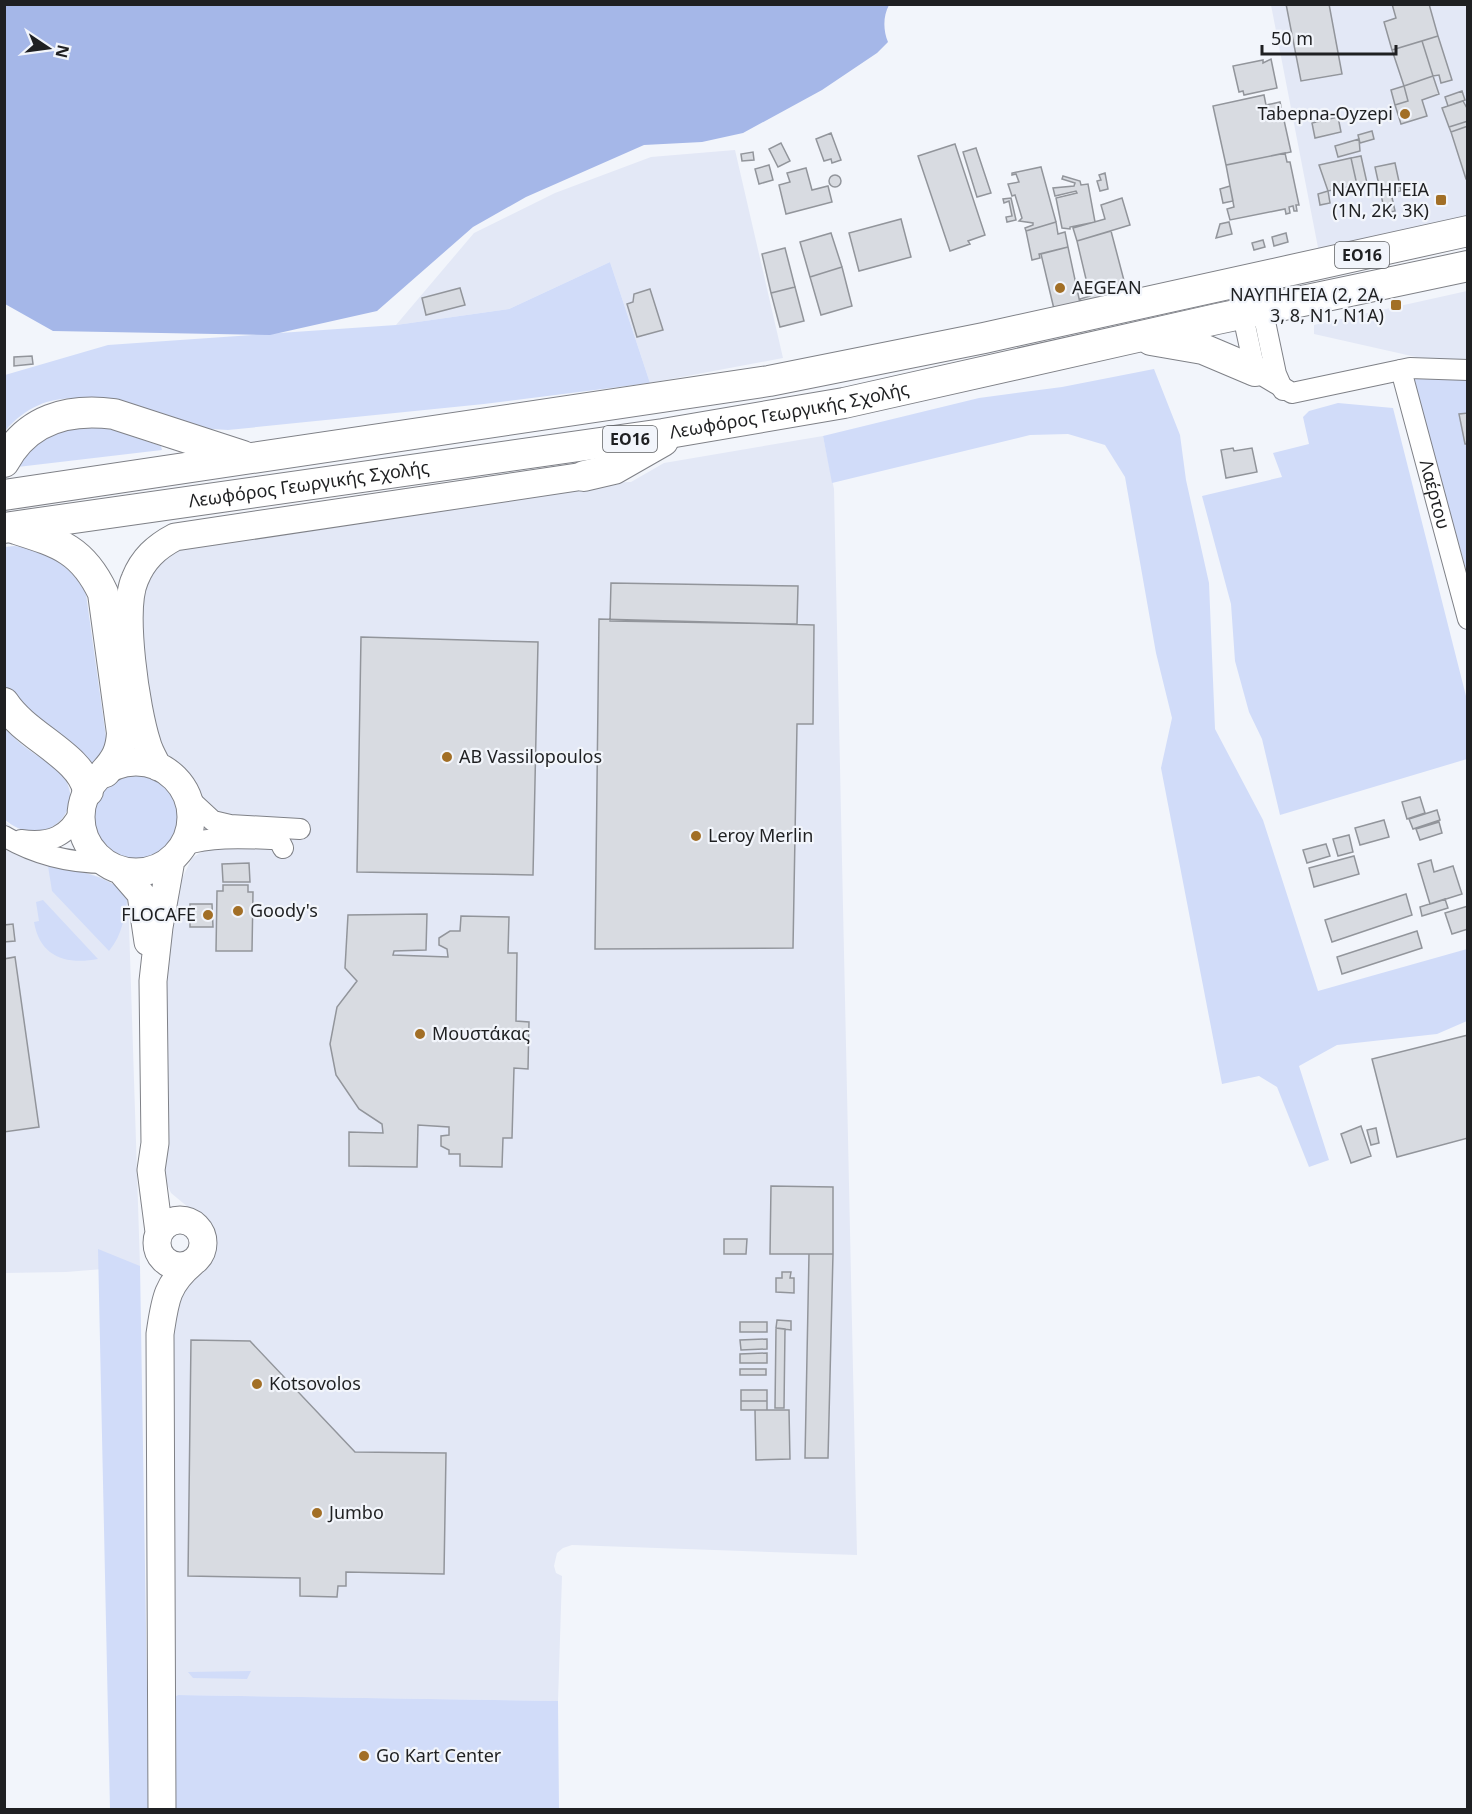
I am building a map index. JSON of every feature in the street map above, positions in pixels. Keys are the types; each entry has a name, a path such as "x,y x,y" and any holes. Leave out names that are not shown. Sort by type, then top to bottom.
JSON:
{"main road":[{"name":"Λεωφόρος Γεωργικής Σχολής","path":"13,494 769,381 1467,231"},
{"name":"Λεωφόρος Γεωργικής Σχολής","path":"8,527 692,429 844,403 1467,266"},
{"path":"1139,338 1203,349 1255,371"},
{"path":"4,462 18,441 40,423 74,412 93,411 132,419 249,458"},
{"path":"584,476 614,469 656,444 692,429"},
{"path":"4,703 11,713 38,738 82,772 91,791 116,759 121,747 122,734 103,594 94,575 82,559 68,548 8,527"}],"street":[{"path":"1245,280 1253,312 1283,390"},
{"path":"1253,312 1255,371 1283,390 1300,392 1422,367 1467,370"},
{"name":"Λαέρτου","path":"1401,370 1467,619"},
{"path":"300,829 230,825 213,821 201,813 186,796 180,784 158,767 147,746 141,723 129,624 129,603 134,581 143,563 158,546 175,537 584,476"},
{"path":"7,837 36,842 58,838 75,822 91,791 131,763 158,767"},
{"path":"91,791 84,834 88,846 114,867 141,894 153,981"},
{"path":"160,1334 155,1297 161,1245 152,1170 155,1143 153,981 159,927 177,852 190,820 186,796"},
{"path":"7,837 42,855 139,873 156,869 177,852 211,837 279,840 283,848"},
{"path":"155,1143 167,1196 196,1227 203,1240 200,1254 172,1283 163,1310 160,1334 162,1809"},
{"path":"161,1245 170,1222 177,1220 191,1223"},
{"path":"161,1245 180,1266 192,1263"}],"shaded area":[{"path":"1271,5 1467,5 1467,220 1321,263"},
{"path":"735,150 783,358 650,383 610,262 509,309 396,325 474,233 555,193 651,157"},
{"path":"610,262 650,383 484,404 228,430 195,428 122,407 73,398 49,401 27,412 5,431 5,375 108,345 396,325 509,309"},
{"path":"1467,291 1467,363 1416,357 1314,334 1314,325"},
{"path":"1154,369 1180,435 1186,480 1209,583 1215,729 1263,820 1318,991 1467,949 1467,1021 1437,1034 1337,1045 1299,1066 1329,1160 1309,1167 1277,1087 1259,1076 1222,1084 1161,768 1172,718 1156,653 1125,477 1105,445 1068,434 1030,435 832,483 823,436 979,398 1062,387"},
{"path":"1412,378 1467,380 1467,569 1466,569"},
{"path":"1338,403 1393,408 1467,700 1467,759 1280,815 1262,739 1249,712 1235,661 1231,604 1202,496 1282,477 1273,453 1309,444 1303,417 1309,411"},
{"path":"99,425 161,446 162,450 9,468 55,427"},
{"path":"823,436 834,489 857,1555 572,1545 563,1548 557,1553 554,1566 556,1573 562,1576 558,1701 178,1695 172,1698 166,1318 199,1262 208,1254 213,1241 200,1217 171,1193 165,1180 161,1010 175,893 192,858 205,850 218,847 207,809 194,785 157,747 131,616 149,554 568,483 631,482 664,463"},
{"path":"14,546 47,555 66,567 86,594 107,744 94,764 43,731 5,691 5,547"},
{"path":"4,728 26,748 53,766 65,779 69,788 69,806 60,821 52,827 30,832 5,820"},
{"path":"136,773 153,777 167,786 176,800 180,817 176,834 167,848 153,857 136,861 119,857 105,848 96,834 92,817 96,800 105,786 119,777"},
{"path":"4,820 52,866 79,870 105,879 128,894 140,1266 66,1272 5,1273"},
{"path":"48,866 90,874 128,894 120,931 109,951 52,891"},
{"path":"43,900 98,959 75,961 56,956 48,951 37,934 34,922 39,921 36,902"},
{"path":"98,1249 140,1266 149,1809 110,1809"},
{"path":"251,1671 247,1679 193,1678 188,1672"},
{"name":"Go Kart Center","path":"178,1695 558,1701 559,1809 170,1809 172,1698"}],"water":[{"path":"4,5 889,5 884,23 888,42 877,53 822,90 743,133 702,142 644,145 526,197 473,227 377,311 270,335 53,331 5,304"}],"building":[{"path":"1286,4 1329,4 1342,74 1301,81"},
{"path":"1392,4 1429,4 1438,36 1392,50 1384,22 1396,18"},
{"path":"1438,36 1452,80 1441,83 1439,75 1433,76 1422,41"},
{"path":"1422,41 1433,76 1404,86 1392,50"},
{"path":"1271,59 1277,88 1244,95 1243,91 1239,92 1233,66 1263,60 1263,63"},
{"path":"1433,76 1439,94 1422,100 1427,116 1401,124 1395,105 1408,101 1404,86"},
{"path":"1404,86 1408,101 1395,105 1391,90"},
{"path":"1462,91 1465,100 1448,106 1445,97"},
{"path":"1264,95 1266,105 1280,102 1291,152 1226,165 1213,106"},
{"path":"1463,101 1468,110 1468,121 1449,127 1442,108"},
{"path":"1338,117 1341,132 1315,138 1312,123"},
{"path":"1468,121 1468,126 1451,132 1449,127"},
{"path":"1468,126 1468,179 1466,179 1451,132"},
{"path":"1372,131 1374,139 1360,143 1358,135"},
{"path":"831,133 841,160 832,163 831,159 824,161 816,139"},
{"path":"1359,139 1360,151 1338,157 1335,146"},
{"path":"781,143 790,161 778,167 769,149"},
{"path":"955,144 985,235 968,241 970,244 950,251 918,156"},
{"path":"976,148 991,193 977,197 963,152"},
{"path":"753,152 754,160 742,161 741,154"},
{"path":"1285,153 1287,162 1290,162 1299,205 1296,205 1297,211 1294,211 1293,206 1289,207 1290,213 1286,214 1285,209 1230,220 1227,209 1234,207 1226,165"},
{"path":"1361,156 1367,183 1357,185 1351,158"},
{"path":"1351,158 1357,185 1328,191 1319,165"},
{"path":"1395,163 1401,191 1391,193 1395,211 1385,213 1375,167"},
{"path":"769,165 773,180 759,184 755,169"},
{"path":"1041,167 1056,222 1026,231 1025,228 1033,223 1019,221 1022,218 1015,195 1012,196 1008,184 1019,182 1016,174 1012,175 1012,173"},
{"path":"806,168 812,190 828,186 832,202 786,214 779,185 790,182 787,173"},
{"path":"1105,173 1108,189 1100,191 1097,181 1101,180 1099,175"},
{"path":"835,175 841,181 835,187 829,181"},
{"path":"1063,176 1080,181 1081,185 1088,184 1095,222 1070,227 1070,229 1062,228 1056,198 1077,193 1076,191 1055,196 1053,188 1074,186 1075,183 1062,179"},
{"path":"1230,186 1233,201 1223,203 1220,189"},
{"path":"1328,191 1330,203 1320,205 1318,194"},
{"path":"1011,198 1016,220 1007,222 1006,217 1012,216 1009,201 1004,203 1003,199"},
{"path":"1122,198 1130,225 1077,241 1073,228 1105,219 1101,205"},
{"path":"901,219 911,257 859,271 849,233"},
{"path":"1056,222 1058,234 1065,232 1068,247 1039,254 1040,258 1032,260 1026,231"},
{"path":"1229,222 1232,234 1216,238 1220,224"},
{"path":"1111,231 1127,292 1081,304 1080,299 1090,296 1077,241"},
{"path":"831,233 842,267 810,277 800,242"},
{"path":"1286,233 1288,242 1274,246 1272,237"},
{"path":"1263,240 1265,247 1254,250 1252,243"},
{"path":"1068,247 1080,303 1054,309 1041,254"},
{"path":"785,248 795,287 771,293 762,254"},
{"path":"842,267 852,306 821,315 810,277"},
{"path":"795,287 804,321 780,327 771,293"},
{"path":"460,288 465,305 426,315 422,298"},
{"path":"650,289 663,330 637,337 627,304 633,302 634,294"},
{"path":"32,356 33,364 14,366 14,357"},
{"path":"1468,413 1468,444 1465,444 1459,414"},
{"path":"1233,448 1234,451 1252,448 1257,472 1226,478 1221,450"},
{"path":"611,583 798,586 797,624 610,621"},
{"name":"Leroy Merlin","path":"599,619 814,625 813,724 797,724 793,948 595,949"},
{"name":"AB Vassilopoulos","path":"361,637 538,642 533,875 357,872"},
{"path":"1420,797 1425,813 1407,819 1402,802"},
{"path":"1437,810 1440,820 1413,829 1409,819"},
{"path":"1384,820 1389,837 1360,845 1355,828"},
{"path":"1439,822 1442,833 1420,840 1416,829"},
{"path":"1349,835 1353,852 1338,856 1333,839"},
{"path":"1326,844 1330,856 1307,863 1303,850"},
{"path":"1354,856 1359,874 1314,887 1309,868"},
{"path":"1431,860 1434,872 1453,866 1462,894 1430,904 1418,864"},
{"path":"249,863 250,882 223,882 222,864"},
{"path":"223,885 248,885 248,892 253,892 252,951 216,951 217,891 223,891"},
{"path":"1406,894 1412,915 1332,942 1325,920"},
{"path":"1445,899 1448,908 1422,916 1420,907"},
{"path":"190,904 212,904 213,927 190,927"},
{"path":"1468,906 1468,929 1452,934 1445,913"},
{"path":"427,914 426,950 394,951 393,955 448,957 447,949 439,945 439,938 450,931 460,931 461,916 509,917 508,953 517,953 516,1021 529,1022 528,1069 514,1068 512,1138 503,1138 502,1167 460,1166 460,1154 449,1154 449,1150 441,1146 441,1136 449,1135 449,1127 418,1125 417,1167 349,1166 349,1132 383,1133 382,1124 359,1109 336,1075 330,1044 337,1007 357,981 345,968 348,915"},
{"path":"13,924 15,941 4,942 4,925"},
{"path":"1417,931 1422,948 1342,974 1337,957"},
{"path":"15,957 39,1127 4,1132 4,959"},
{"path":"1468,1035 1468,1138 1397,1157 1372,1059"},
{"path":"1361,1126 1371,1156 1351,1163 1341,1134"},
{"path":"1376,1128 1379,1143 1371,1145 1367,1130"},
{"path":"771,1186 833,1187 833,1254 770,1254"},
{"path":"724,1239 747,1239 746,1254 724,1254"},
{"path":"809,1254 833,1254 828,1458 805,1458"},
{"path":"782,1272 791,1272 790,1278 794,1278 794,1293 776,1292 776,1278 782,1278"},
{"path":"777,1320 791,1321 791,1330 776,1328"},
{"path":"740,1322 767,1322 767,1332 740,1332"},
{"path":"776,1328 785,1329 784,1408 775,1408"},
{"path":"767,1339 767,1349 741,1350 740,1340"},
{"name":"Jumbo","path":"191,1340 250,1341 355,1452 446,1453 444,1574 346,1572 346,1586 338,1586 337,1597 300,1596 300,1578 188,1576"},
{"path":"767,1353 767,1363 740,1363 740,1354"},
{"path":"740,1369 766,1369 766,1375 740,1375"},
{"path":"741,1390 767,1390 767,1401 741,1401"},
{"path":"741,1401 767,1401 767,1410 741,1410"},
{"path":"755,1410 789,1410 790,1459 756,1460"}],"place":[{"name":"Tabepna-Oyzepi","path":"1405,114"},
{"name":"ΝΑΥΠΗΓΕΙΑ (1Ν, 2Κ, 3Κ)","path":"1441,200"},
{"name":"AEGEAN","path":"1060,288"},
{"name":"ΝΑΥΠΗΓΕΙΑ (2, 2Α, 3, 8, Ν1, Ν1Α)","path":"1396,305"},
{"name":"AB Vassilopoulos","path":"447,757"},
{"name":"Leroy Merlin","path":"696,836"},
{"name":"Goody's","path":"238,911"},
{"name":"FLOCAFE","path":"208,915"},
{"name":"Μουστάκας","path":"420,1034"},
{"name":"Kotsovolos","path":"257,1384"},
{"name":"Jumbo","path":"317,1513"},
{"name":"Go Kart Center","path":"364,1756"}]}
